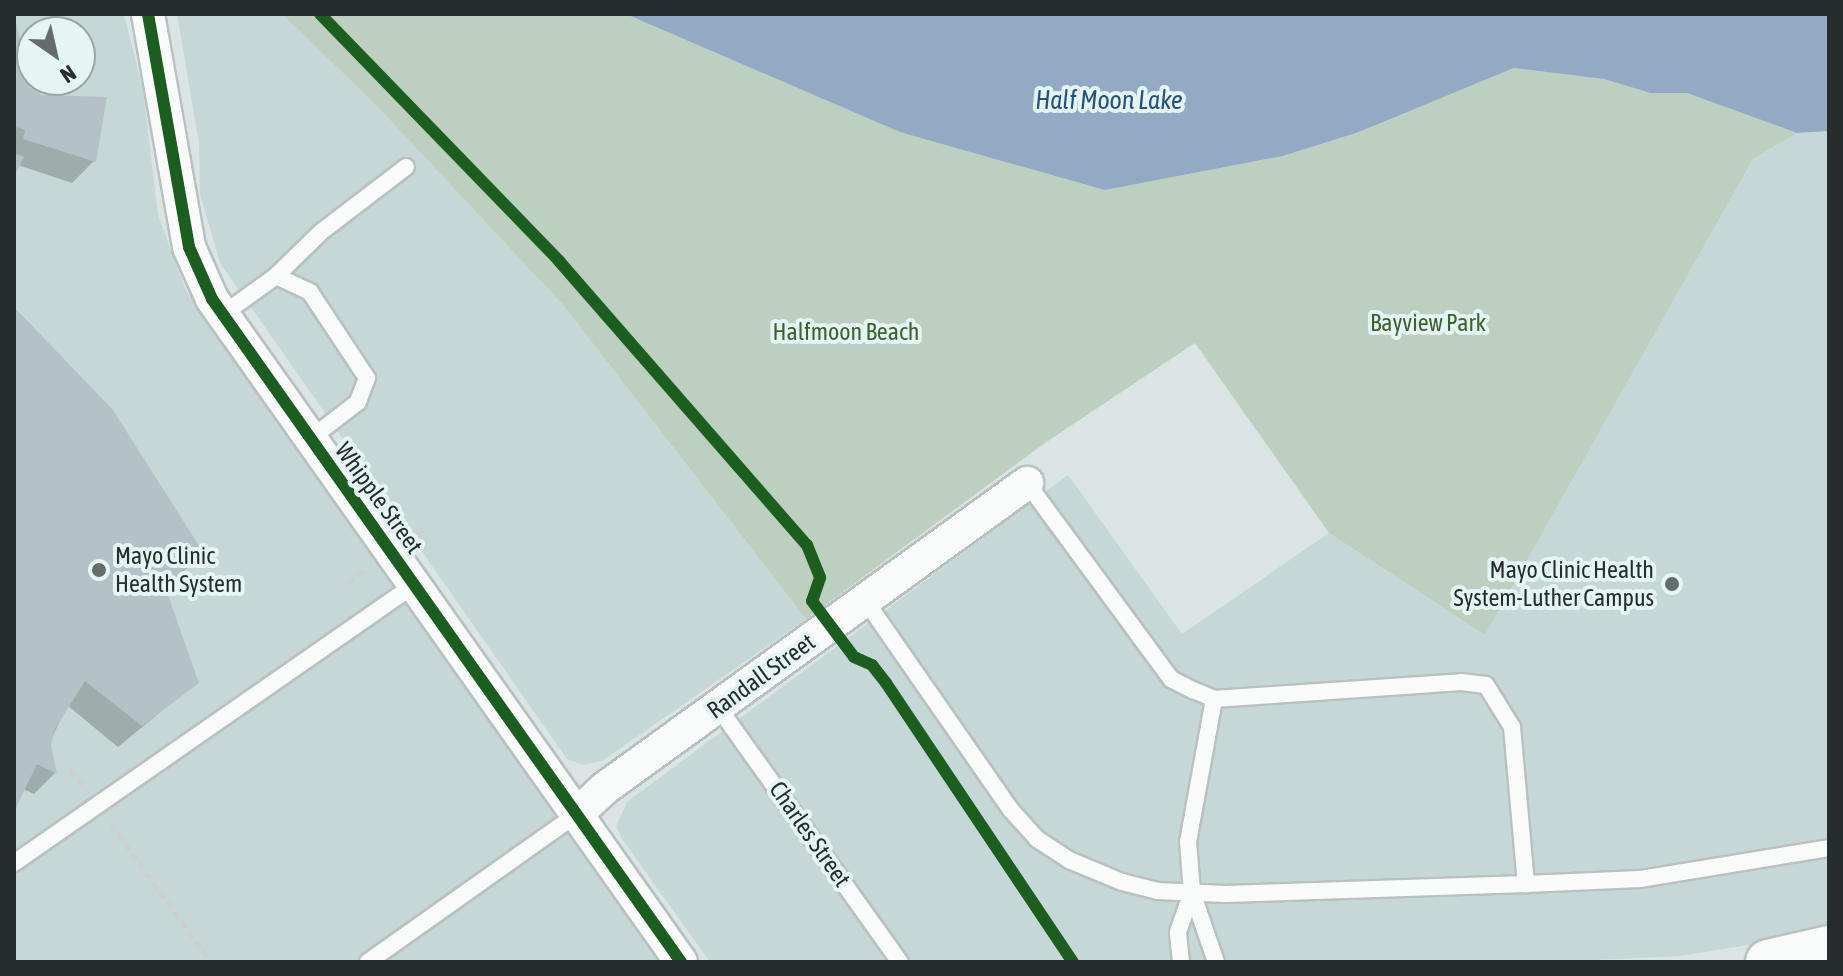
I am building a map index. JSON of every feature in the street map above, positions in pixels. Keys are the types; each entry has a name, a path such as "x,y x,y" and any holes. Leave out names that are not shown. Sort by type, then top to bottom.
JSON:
{"main road":[{"path":"1768,962 1829,948"}],"street":[{"name":"Whipple Street","path":"148,14 189,247 222,315 681,962"},
{"name":"Randall Street","path":"576,815 605,788 1027,483"}],"lane":[{"path":"222,315 276,276 321,232 406,167"},
{"path":"276,276 310,292 367,378 358,402 310,439"},
{"path":"1027,483 1171,679 1214,699 1461,682 1486,685 1512,727 1526,884"},
{"path":"14,863 415,584"},
{"path":"865,600 1011,810 1037,839 1069,860 1122,882 1192,892 1640,879 1829,848"},
{"path":"1214,699 1188,842 1192,892 1216,962"},
{"name":"Charles Street","path":"718,707 900,962"},
{"path":"368,962 576,815"},
{"path":"1181,962 1178,932 1192,892"}],"path":[{"path":"348,583 376,562"},
{"path":"70,769 211,962"}],"shaded area":[{"path":"14,14 124,14 143,90 158,215 186,291 658,962 14,962"},
{"path":"177,14 282,14 375,104 564,306 806,619 602,761 583,765 567,759 220,263 200,194 199,143"},
{"name":"Mayo Clinic Health System-Luther Campus","path":"1829,131 1829,932 1680,956 1551,962 710,962 622,839 616,826 627,802 1068,475 1182,634 1329,533 1485,635 1753,159 1797,133"}],"green space":[{"path":"282,14 626,14 1105,190 1283,156 1359,132 1514,68 1604,79 1650,93 1687,93 1797,133 1753,159 1485,635 1329,533 1195,343 1045,443 806,619 564,306 375,104"}],"water":[{"name":"Half Moon Lake","path":"626,14 1829,14 1829,131 1797,133 1687,93 1650,93 1604,79 1514,68 1359,132 1283,156 1105,190 900,132"}],"building":[{"path":"14,14 16,96 107,97 96,162 23,139 25,130 17,127 14,134"},
{"path":"14,153 24,157 14,177"},
{"name":"Mayo Clinic Health System","path":"14,307 113,410 205,555 164,584 199,683 142,726 85,681 55,729 51,745 57,774 37,764 14,812"}],"cycle path":[{"path":"148,14 189,247 212,299 681,962"},
{"path":"320,14 559,261 807,545 820,578 812,601 854,657 872,665 886,683 1073,962"}],"place":[{"name":"Mayo Clinic Health System","path":"99,570"},
{"name":"Mayo Clinic Health System-Luther Campus","path":"1672,584"}],"park label":[{"name":"Bayview Park","path":"1428,323"},
{"name":"Halfmoon Beach","path":"846,332"}]}
